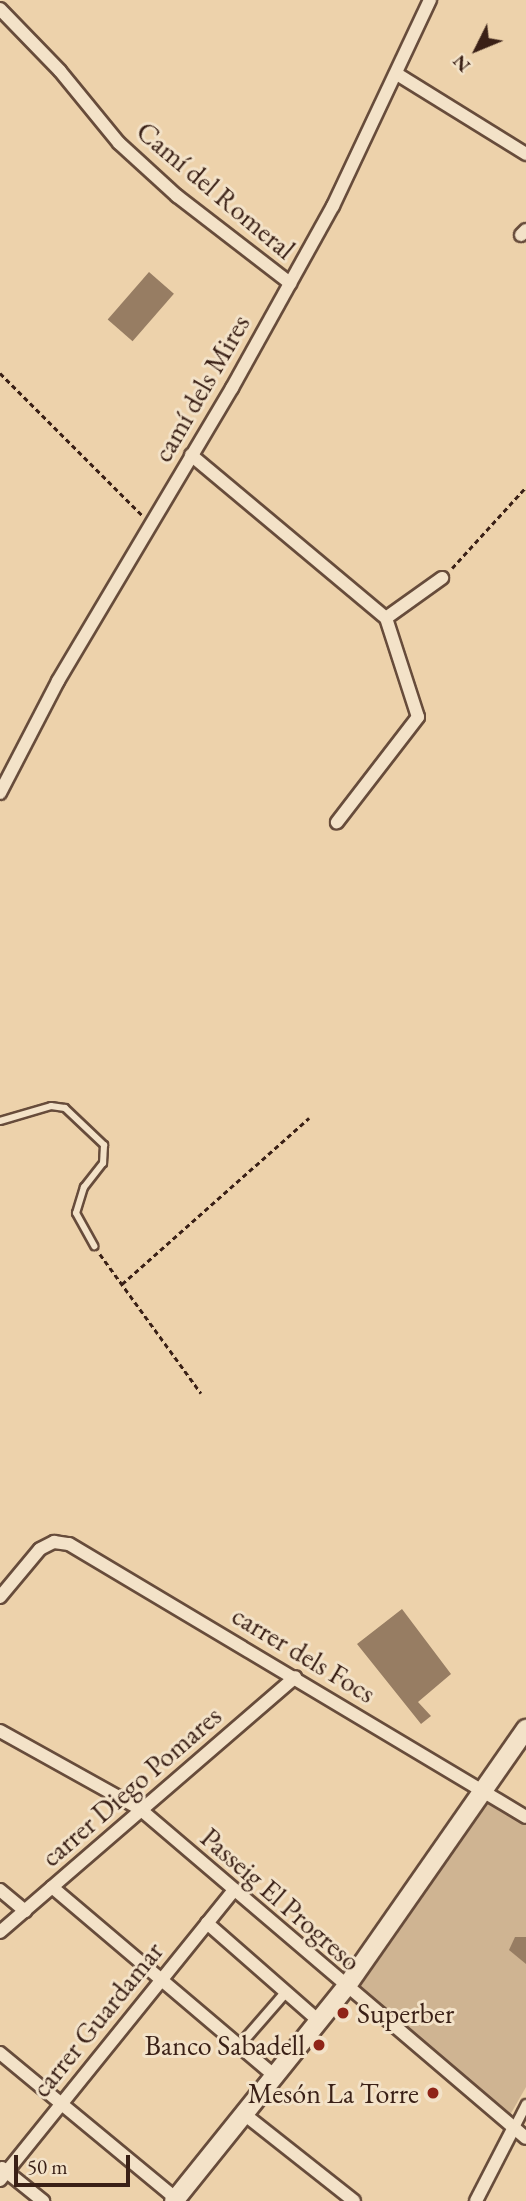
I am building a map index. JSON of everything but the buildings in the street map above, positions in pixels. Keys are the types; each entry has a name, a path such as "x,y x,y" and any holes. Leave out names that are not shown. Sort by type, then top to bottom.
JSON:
{"main road":[{"path":"176,2200 346,1987 521,1735"}],"street":[{"name":"camí dels Mires","path":"0,793 58,681 290,283 397,74 430,0"},
{"name":"Camí del Romeral","path":"0,9 60,71 119,143 177,196 290,283"},
{"path":"397,74 526,154"},
{"path":"191,456 386,618 418,717 337,822"},
{"path":"386,618 442,578"},
{"name":"carrer dels Focs","path":"0,1597 40,1549 54,1542 69,1544 483,1788 526,1817"},
{"name":"carrer Diego Pomares","path":"0,1932 295,1677"},
{"name":"Passeig El Progreso","path":"0,1731 140,1809 526,2138"},
{"path":"52,1887 162,1977 275,2076"},
{"path":"0,1890 25,1911"},
{"name":"carrer Guardamar","path":"2,2173 234,1890"},
{"path":"207,1923 319,2021"},
{"path":"239,2045 285,1992"},
{"path":"0,2053 176,2200"},
{"path":"476,2201 526,2104"},
{"path":"244,2114 336,2196 354,2201"},
{"path":"2,2173 43,2201"}],"lane":[{"path":"0,1121 51,1105 65,1108 104,1145 103,1163 84,1187 76,1213 94,1246"}],"path":[{"path":"0,373 150,522"},
{"path":"442,578 526,487"},
{"path":"122,1284 309,1118"},
{"path":"94,1246 201,1393"}],"shaded area":[{"path":"489,1801 526,1825 526,2087 510,2115 358,1990"}],"place":[{"name":"Superber","path":"343,2013"},
{"name":"Banco Sabadell","path":"319,2045"},
{"name":"Mesón La Torre","path":"433,2093"}]}
